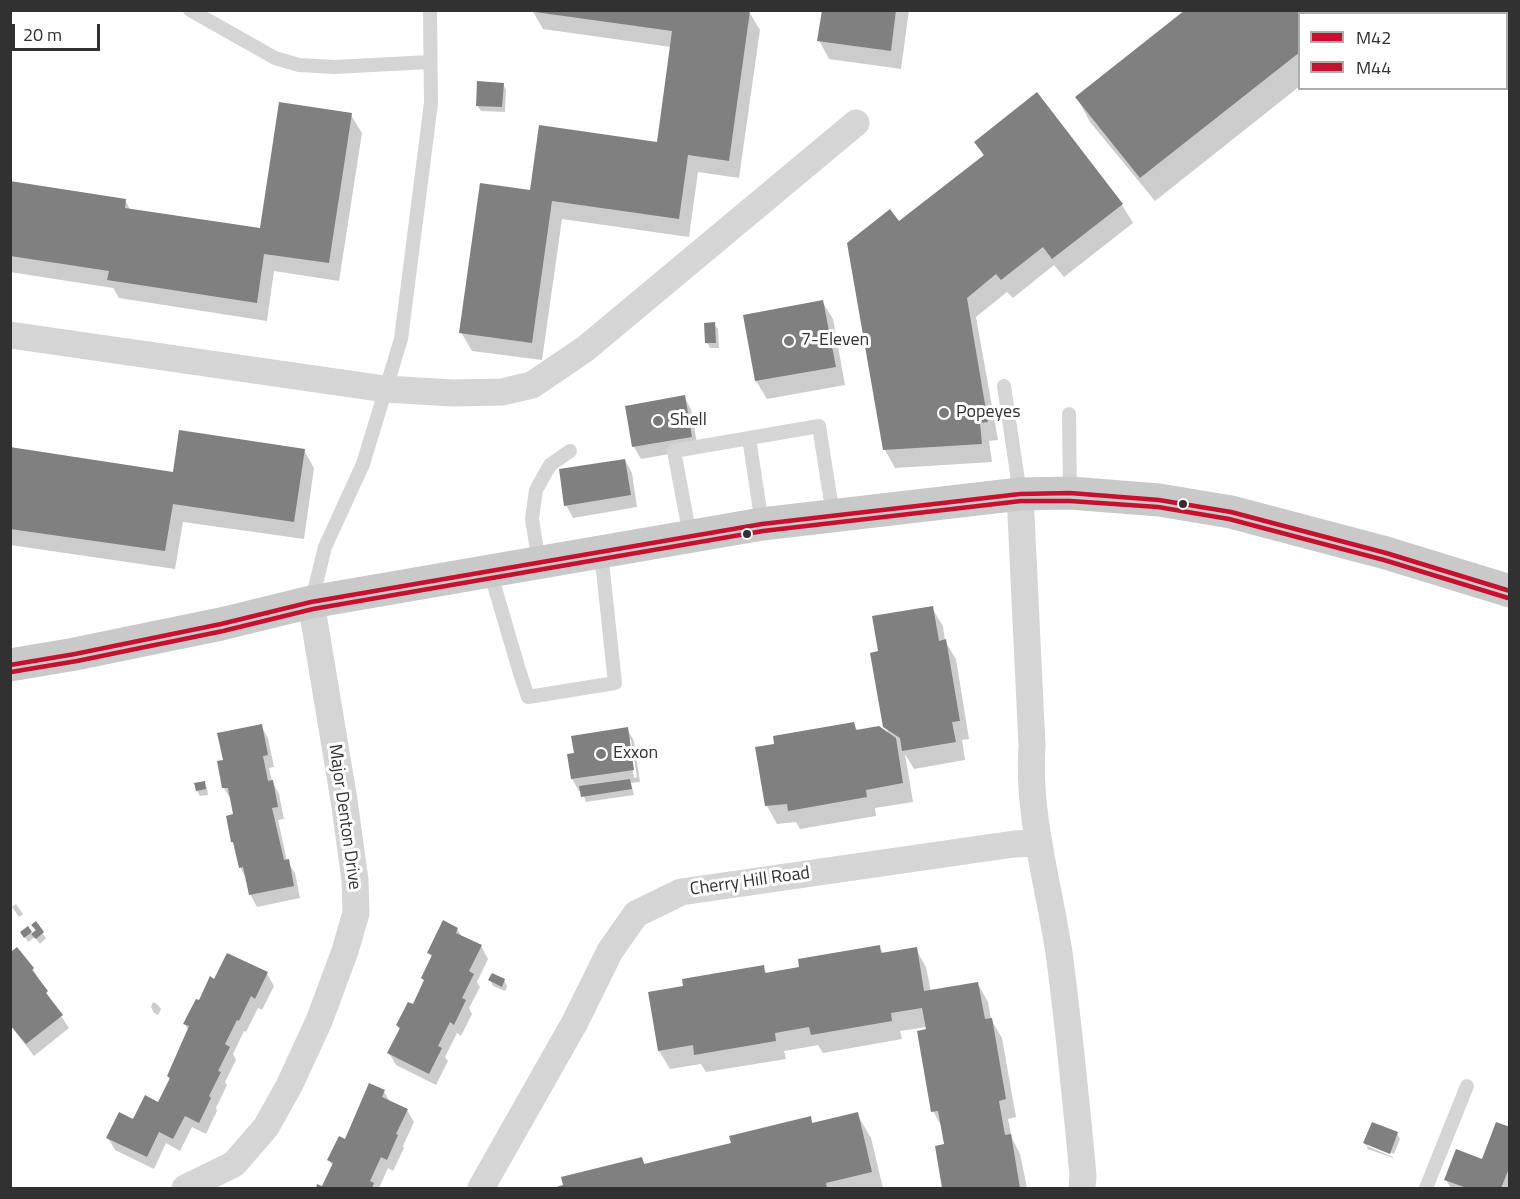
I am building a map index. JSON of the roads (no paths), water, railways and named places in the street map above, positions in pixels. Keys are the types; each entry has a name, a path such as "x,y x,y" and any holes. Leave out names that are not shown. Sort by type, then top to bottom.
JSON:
{"main road":[{"path":"10,665 221,624 311,602 762,524 1020,494 1070,493 1159,500 1231,512 1386,553 1509,591"}],"street":[{"path":"10,335 385,389 453,393 502,392 532,385 585,349 856,123"},
{"path":"1020,494 1032,746 1030,770 1039,843 1059,952 1081,1153 1082,1188"},
{"name":"Major Denton Drive","path":"185,1188 234,1164 266,1127 289,1086 320,1021 356,913 355,880 349,834 311,602"},
{"name":"Cherry Hill Road","path":"482,1188 575,1022 609,951 636,914 681,892 1014,844 1039,843"}],"lane":[{"path":"190,10 275,58 299,65 334,67 430,62"},
{"path":"311,602 325,547 363,464 401,339 431,104 430,10"},
{"path":"1004,386 1020,494"},
{"path":"1069,414 1070,493"},
{"path":"690,537 674,451 819,426 833,515"},
{"path":"749,438 762,524"},
{"path":"539,563 532,519 536,490 550,465 570,450"},
{"path":"490,571 528,697 615,683 601,552"},
{"path":"1426,1188 1467,1086"}],"place":[{"name":"7-Eleven","path":"789,341"},
{"name":"Popeyes","path":"944,413"},
{"name":"Shell","path":"658,421"},
{"name":"Exxon","path":"601,754"}]}
